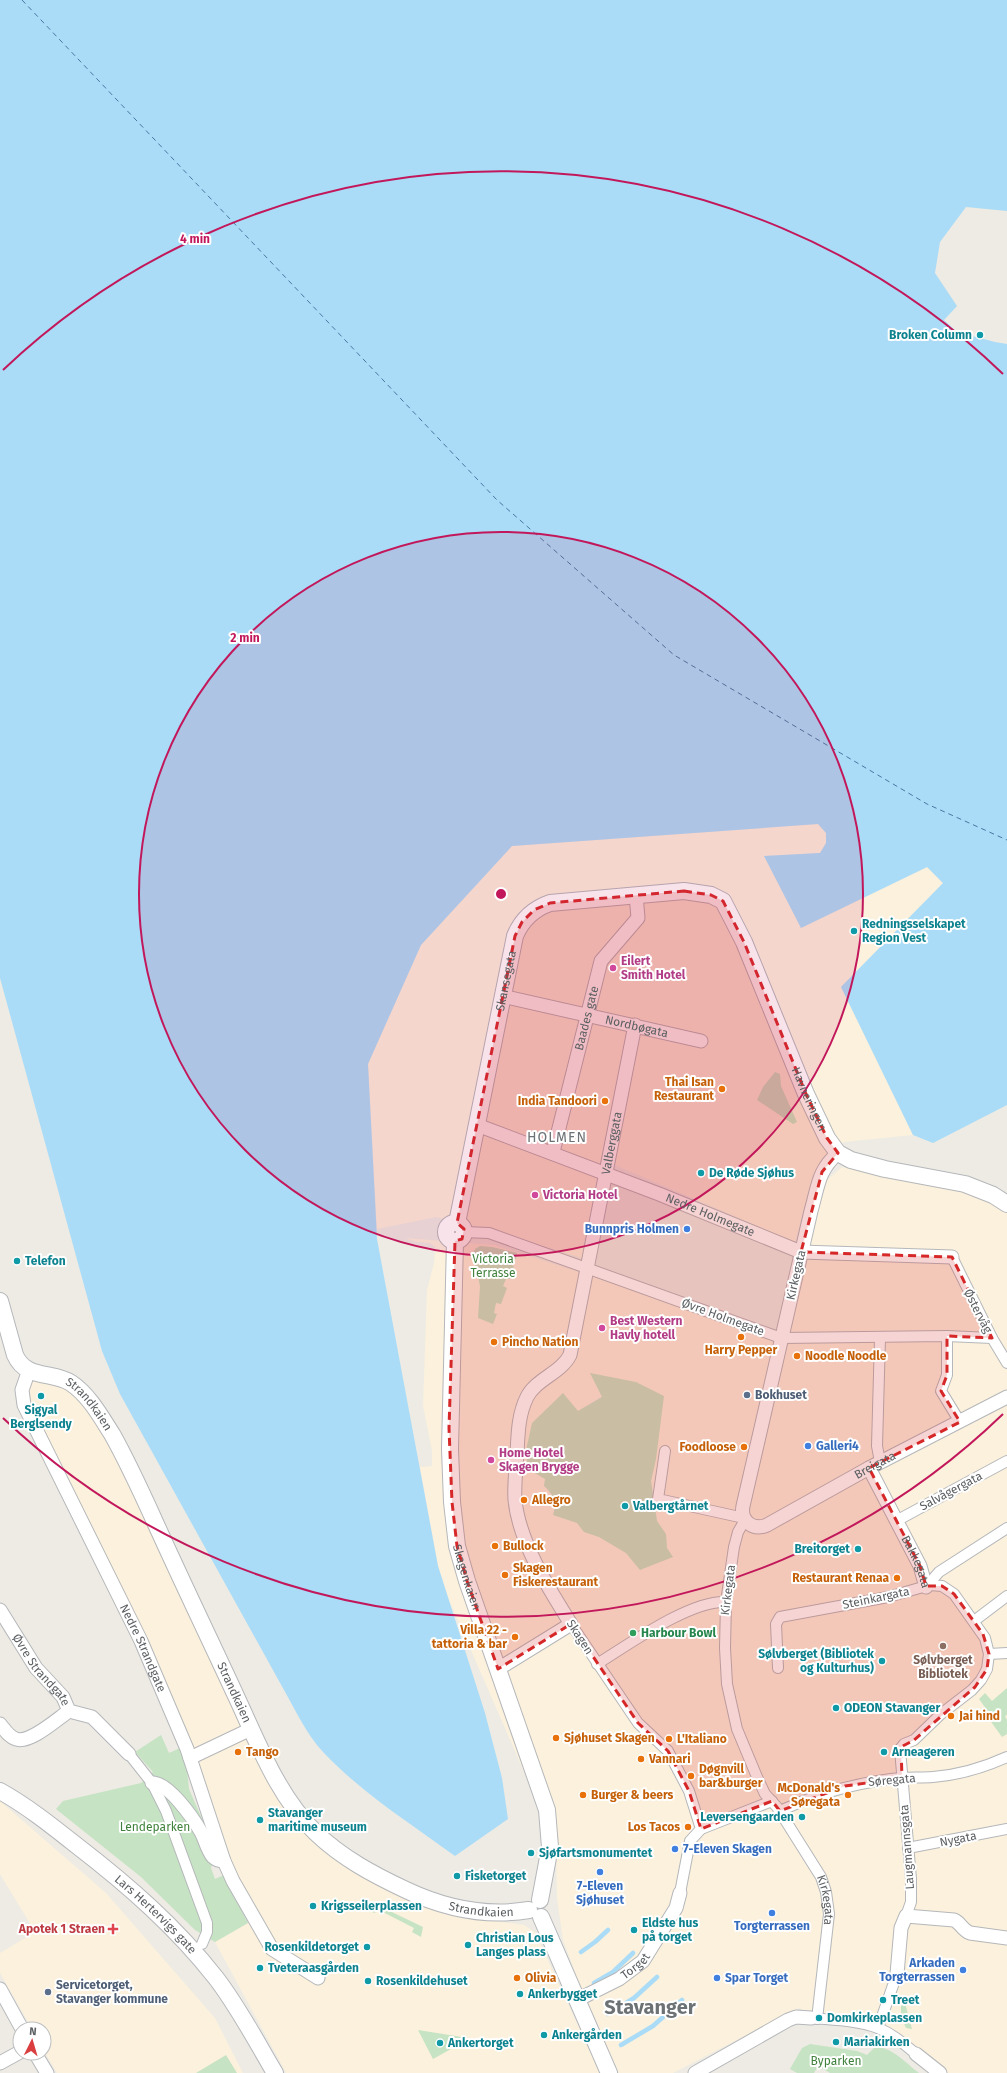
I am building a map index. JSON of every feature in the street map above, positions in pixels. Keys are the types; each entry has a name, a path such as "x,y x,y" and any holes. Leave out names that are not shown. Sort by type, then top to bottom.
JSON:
{"street":[{"name":"Skansegata","path":"458,1232 477,1125 515,936 528,916 541,906 550,903 684,891 701,892"},
{"name":"Havneringen","path":"701,892 711,895 726,906 744,942 806,1094 826,1138 838,1154"},
{"name":"Baades gate","path":"552,1152 601,961 638,918 636,895"},
{"name":"Nordbøgata","path":"502,996 701,1041"},
{"name":"Valberggata","path":"570,1355 635,1026"},
{"name":"Nedre Holmegate","path":"477,1125 606,1173 801,1252 952,1257"},
{"path":"838,1154 851,1160 879,1167 965,1184 987,1192 1007,1204"},
{"name":"Kirkegata","path":"814,2019 828,1914 828,1901 820,1877 780,1811 765,1794 744,1748 733,1715 725,1667 726,1602 734,1547 738,1532 745,1519 743,1506 801,1252 822,1172 827,1163 838,1154"},
{"name":"Øvre Holmegate","path":"458,1232 489,1233 781,1338 947,1336 992,1338"},
{"name":"Skagenkaien","path":"458,1232 449,1428 452,1502 457,1546 467,1581 547,1810 550,1847 537,1909"},
{"name":"Østervåg","path":"952,1257 992,1338 1007,1363"},
{"path":"0,1301 15,1356 19,1363 29,1370"},
{"path":"947,1336 947,1375 941,1390 960,1422"},
{"name":"Bakkegata","path":"880,1338 877,1446 874,1465 896,1520 920,1566 926,1587 938,1585 948,1589 958,1598 985,1638 989,1654"},
{"name":"Skagen","path":"570,1355 566,1363 532,1390 526,1399 518,1428 515,1498 520,1524 548,1586 597,1664 638,1723 668,1751 689,1791 700,1828"},
{"name":"Strandkaien","path":"29,1370 44,1376 66,1380 74,1385 96,1410 109,1430 139,1488 251,1729 282,1789 301,1816 316,1833 354,1863 402,1888 441,1904 486,1912 537,1909"},
{"name":"Nedre Strandgate","path":"29,1370 22,1390 24,1405 141,1641 190,1758 224,1861 233,1881 271,1946 277,1952 318,1978"},
{"name":"Breigata","path":"745,1519 753,1527 764,1527 874,1465 1007,1397"},
{"path":"665,1451 658,1499 745,1519"},
{"name":"Salvågergata","path":"896,1520 1007,1461"},
{"name":"Steinkargata","path":"778,1668 776,1624 780,1617 888,1597 926,1587 939,1572 1007,1528"},
{"path":"974,1621 1007,1596"},
{"path":"597,1664 684,1612 700,1606 726,1602"},
{"name":"Øvre Strandgate","path":"0,1610 36,1668 63,1697 69,1711 72,1714 81,1714 92,1717 128,1754 152,1783 174,1828 203,1910 207,1929 202,1944"},
{"path":"498,1669 571,1624"},
{"path":"989,1654 1007,1653"},
{"name":"Laugmannsgata","path":"906,1916 911,1900 900,1754 901,1747 914,1740 933,1721 975,1687 987,1669 989,1654"},
{"path":"0,1724 12,1737 23,1740 30,1738 69,1711"},
{"path":"190,1758 251,1729"},
{"name":"Søregata","path":"780,1811 811,1797 845,1786 902,1778 945,1775 984,1766 1007,1757"},
{"path":"152,1783 161,1785 182,1806 200,1832 215,1859 224,1861"},
{"name":"Lars Hertervigs gate","path":"0,1791 38,1815 93,1858 164,1919 197,1955 229,1996 275,2073"},
{"path":"680,1893 690,1841 700,1828 772,1801"},
{"name":"Nygata","path":"908,1848 1007,1829"},
{"name":"Torget","path":"577,2000 614,1982 639,1964 650,1952 674,1912 680,1893"},
{"path":"537,1909 609,2073"},
{"path":"878,2028 897,1974 901,1928 906,1916 954,1920 959,1922 965,1931 970,1933 1007,1938"},
{"path":"0,1989 18,2021"},
{"path":"695,2073 788,2020 796,2017 866,2024 878,2028 893,2036 940,2073"},
{"path":"0,2063 12,2056"},
{"path":"39,2061 46,2073"}],"highlighted area":[{"path":"684,891 711,895 723,901 744,942 806,1094 827,1138 838,1153 822,1172 801,1252 952,1257 992,1338 947,1336 947,1375 941,1391 960,1422 869,1468 920,1566 926,1586 942,1586 954,1594 983,1634 989,1654 987,1669 975,1687 914,1740 901,1747 902,1778 845,1786 780,1811 772,1801 701,1829 689,1791 668,1751 638,1723 571,1624 498,1669 467,1581 457,1546 452,1502 449,1428 455,1241 462,1239 464,1229 457,1223 459,1211 515,936 522,922 534,910 550,903"}],"shaded area":[{"path":"818,824 826,833 826,843 820,853 764,856 801,928 928,867 943,884 841,987 913,1135 844,1142 813,1174 795,1242 601,1159 582,1258 488,1229 436,1217 377,1229 368,1064 421,945 512,846"},
{"path":"842,1167 976,1195 1007,1211 1007,2073 940,2073 890,2034 817,2019 799,2008 673,2073 619,2073 580,1986 563,1940 557,1899 556,1845 449,1600 438,1566 420,1467 432,1466 432,1451 423,1406 427,1290 434,1263 435,1247 430,1243 417,1242 405,1238 494,1245 598,1278 785,1345 809,1244 827,1180","holes":["590,1373 656,1459 651,1481 657,1521 666,1534 667,1548 640,1570 626,1553 599,1537 584,1532 577,1523 556,1507 553,1495 544,1486 545,1479 528,1469 526,1460 563,1393 578,1411 602,1396"]},
{"path":"38,1374 83,1394 301,1816 367,1871 447,1914 524,1925 535,1932 600,2073 286,2073 215,1942 248,1923 252,1915 233,1881 187,1749 23,1387"},
{"path":"0,1801 106,1893 215,2018 243,2073 57,2073 50,2061 52,2061 52,2021 27,2021 0,1973 0,1953 35,1932 0,1874"}],"green space":[{"path":"775,1072 780,1074 781,1086 797,1122 793,1124 757,1100 763,1087"},
{"name":"Victoria Terrasse","path":"480,1246 492,1247 517,1253 516,1259 513,1258 511,1265 514,1266 510,1279 506,1279 503,1286 507,1288 501,1304 496,1303 494,1313 497,1314 493,1324 478,1318 480,1286 473,1254 475,1249"},
{"path":"590,1373 636,1382 664,1396 656,1459 651,1481 657,1521 666,1534 667,1548 673,1557 640,1570 626,1553 599,1537 584,1532 577,1523 553,1515 555,1502 550,1492 544,1486 545,1479 528,1469 526,1450 532,1423 563,1393 578,1411 602,1397"},
{"path":"1007,1688 1007,1715 1005,1716 1007,1720 1007,1734 1002,1737 989,1719 992,1717 979,1699 985,1693 992,1701"},
{"name":"Lendeparken","path":"161,1735 169,1753 180,1748 187,1769 189,1789 217,1853 211,1868 215,1879 224,1875 248,1923 215,1942 195,1930 141,1877 56,1809 63,1801 141,1783 153,1772 135,1752"},
{"path":"373,1903 423,1927 421,1937 412,1932 414,1928 377,1909 375,1913 369,1911"},
{"path":"905,2003 912,2029 906,2028 901,2017 901,2006"},
{"path":"418,2030 468,2038 469,2039 433,2059"},
{"name":"Byparken","path":"810,2044 857,2051 867,2055 875,2047 881,2047 893,2052 919,2073 830,2073 818,2066 814,2073 797,2073 790,2069 802,2048"},
{"path":"226,2055 237,2073 196,2073"}],"water":[{"path":"0,0 1007,0 1007,211 966,207 940,242 935,273 957,306 944,320 957,332 1007,344 1007,1105 933,1143 913,1135 841,987 943,883 927,867 801,928 764,856 820,853 826,843 826,833 818,824 512,846 421,945 368,1064 377,1239 438,1566 485,1713 502,1778 508,1819 455,1856 387,1808 354,1781 324,1753 311,1737 120,1394 102,1351 0,978"}],"waterway":[{"path":"581,1952 608,1930"},
{"path":"594,1983 613,1972 633,1953"},
{"path":"608,2014 634,1998 657,1977"},
{"path":"621,2045 653,2026 682,2000"}],"ferry route":[{"path":"22,0 497,500 674,655 927,804 1007,840"}],"place":[{"name":"Broken Column","path":"980,335"},
{"name":"Redningsselskapet Region Vest","path":"854,931"},
{"name":"Eilert Smith Hotel","path":"613,968"},
{"name":"Thai Isan Restaurant","path":"722,1089"},
{"name":"India Tandoori","path":"605,1101"},
{"name":"De Røde Sjøhus","path":"701,1173"},
{"name":"Victoria Hotel","path":"535,1195"},
{"name":"Bunnpris Holmen","path":"687,1229"},
{"name":"Telefon","path":"17,1261"},
{"name":"Best Western Havly hotell","path":"602,1328"},
{"name":"Harry Pepper","path":"741,1337"},
{"name":"Pincho Nation","path":"494,1342"},
{"name":"Noodle Noodle","path":"797,1356"},
{"name":"Bokhuset","path":"747,1395"},
{"name":"Sigyal Berglsendy","path":"41,1396"},
{"name":"Galleri4","path":"808,1446"},
{"name":"Foodloose","path":"744,1447"},
{"name":"Home Hotel Skagen Brygge","path":"491,1460"},
{"name":"Allegro","path":"524,1500"},
{"name":"Valbergtårnet","path":"625,1506"},
{"name":"Bullock","path":"495,1546"},
{"name":"Breitorget","path":"858,1549"},
{"name":"Skagen Fiskerestaurant","path":"505,1575"},
{"name":"Restaurant Renaa","path":"897,1578"},
{"name":"Harbour Bowl","path":"633,1633"},
{"name":"Villa 22 - tattoria & bar","path":"515,1637"},
{"name":"Sølvberget Bibliotek","path":"943,1646"},
{"name":"Sølvberget (Bibliotek og Kulturhus)","path":"882,1661"},
{"name":"ODEON Stavanger","path":"836,1708"},
{"name":"Jai hind","path":"951,1716"},
{"name":"Sjøhuset Skagen","path":"556,1738"},
{"name":"L'Italiano","path":"669,1739"},
{"name":"Tango","path":"238,1752"},
{"name":"Arneageren","path":"884,1752"},
{"name":"Vannari","path":"641,1759"},
{"name":"Døgnvill bar&burger","path":"691,1776"},
{"name":"Burger & beers","path":"583,1795"},
{"name":"McDonald's Søregata","path":"848,1795"},
{"name":"Leversengaarden","path":"802,1817"},
{"name":"Stavanger maritime museum","path":"260,1820"},
{"name":"Los Tacos","path":"688,1827"},
{"name":"7-Eleven Skagen","path":"675,1849"},
{"name":"Sjøfartsmonumentet","path":"531,1853"},
{"name":"7-Eleven Sjøhuset","path":"600,1872"},
{"name":"Fisketorget","path":"457,1876"},
{"name":"Krigsseilerplassen","path":"313,1906"},
{"name":"Torgterrassen","path":"772,1913"},
{"name":"Apotek 1 Straen","path":"113,1929"},
{"name":"Eldste hus på torget","path":"634,1930"},
{"name":"Christian Lous Langes plass","path":"468,1945"},
{"name":"Rosenkildetorget","path":"367,1947"},
{"name":"Tveteraasgården","path":"260,1968"},
{"name":"Arkaden Torgterrassen","path":"963,1970"},
{"name":"Olivia","path":"517,1978"},
{"name":"Spar Torget","path":"717,1978"},
{"name":"Rosenkildehuset","path":"368,1981"},
{"name":"Servicetorget, Stavanger kommune","path":"48,1992"},
{"name":"Ankerbygget","path":"520,1994"},
{"name":"Treet","path":"883,2000"},
{"name":"Domkirkeplassen","path":"819,2018"},
{"name":"Ankergården","path":"544,2035"},
{"name":"Mariakirken","path":"836,2042"},
{"name":"Ankertorget","path":"440,2043"}],"district":[{"name":"HOLMEN","path":"557,1137"},
{"name":"Stavanger","path":"650,2007"}]}
